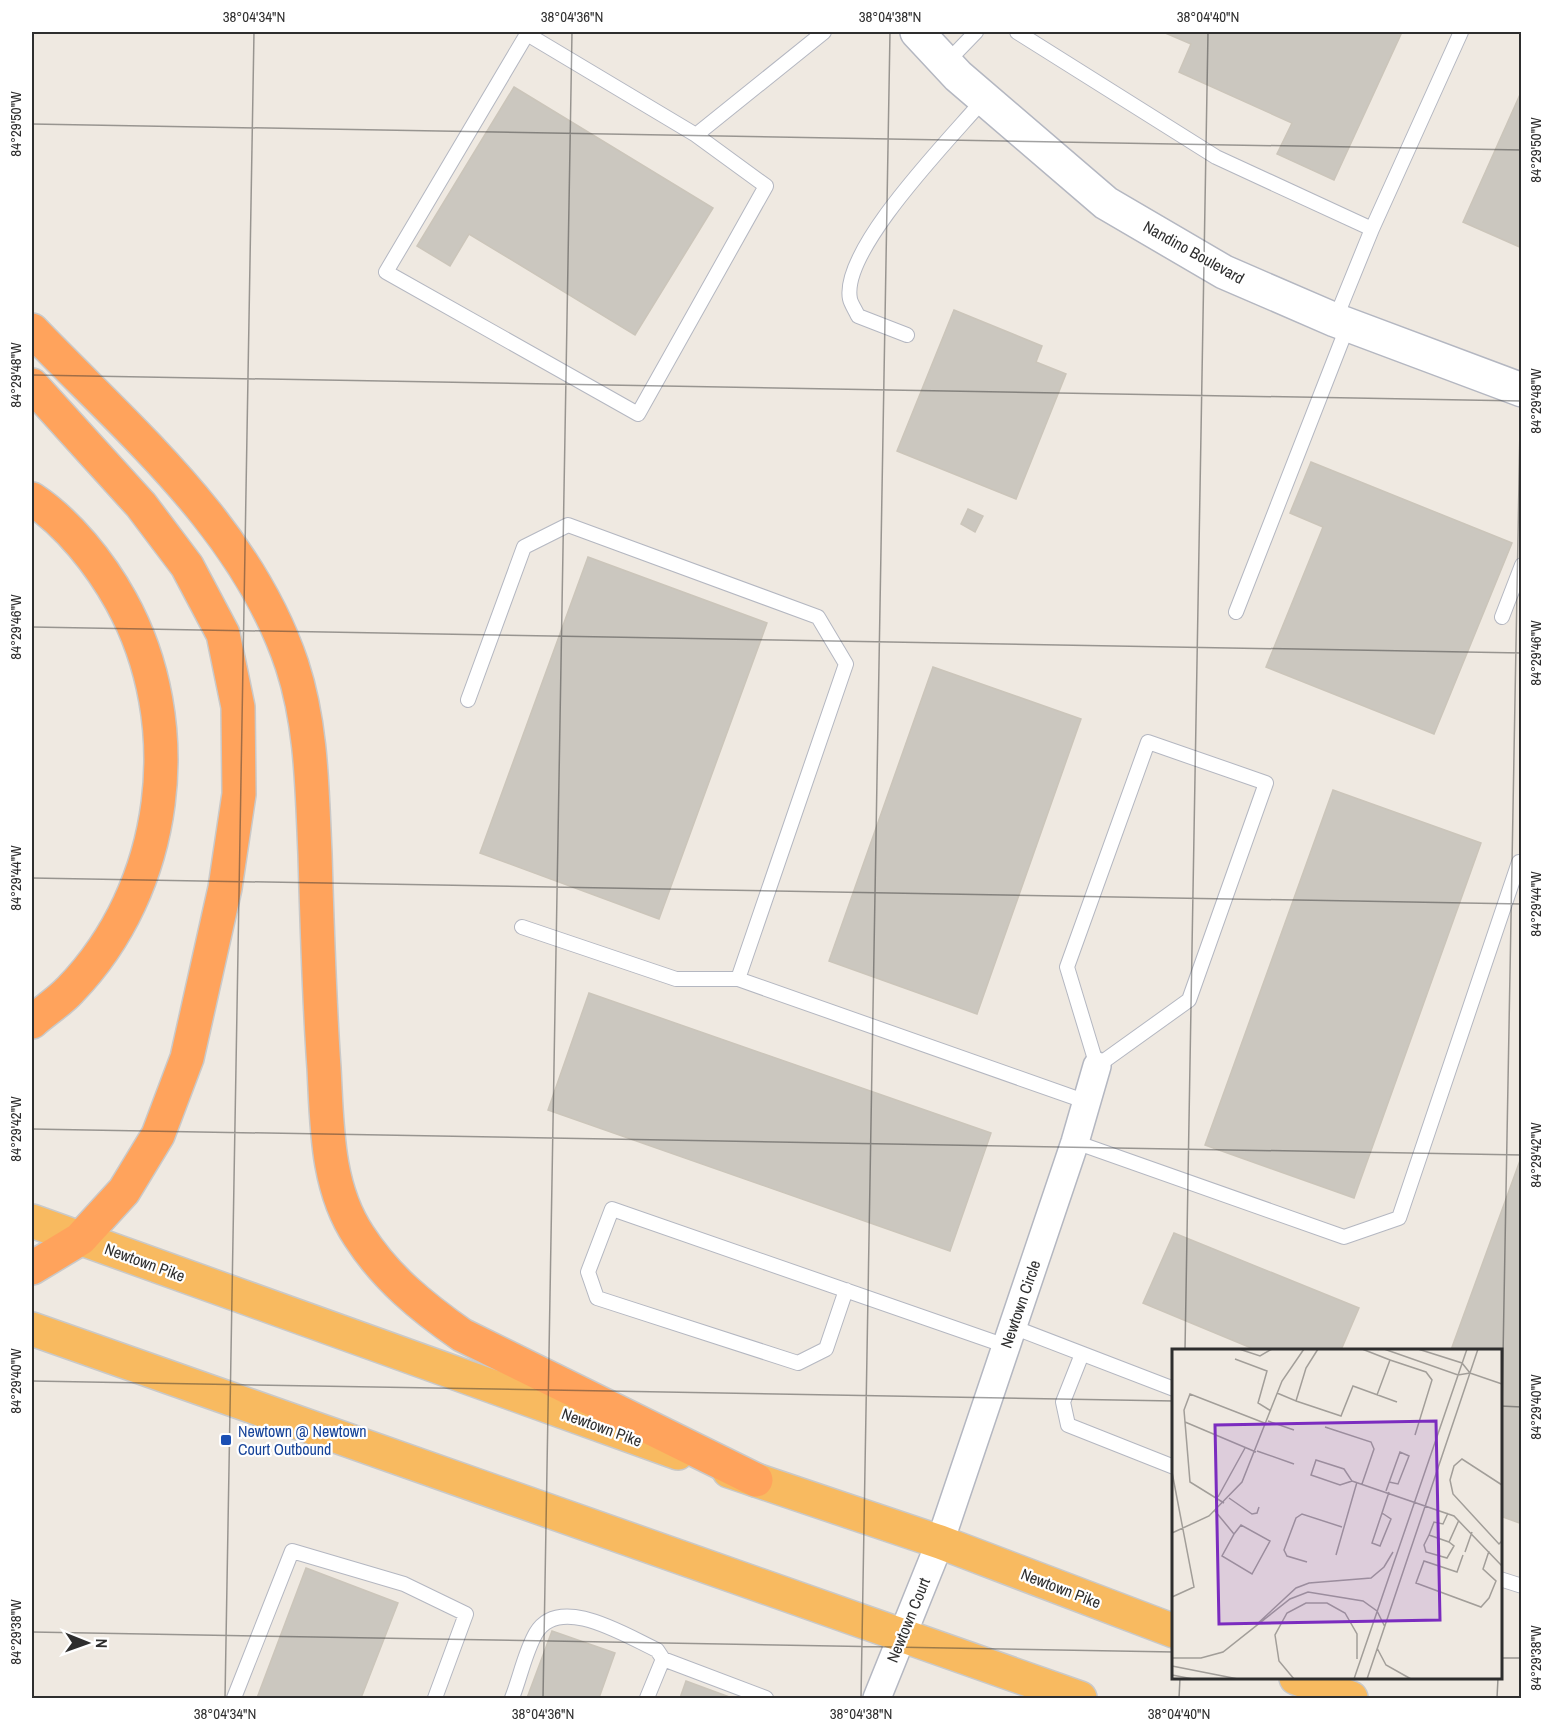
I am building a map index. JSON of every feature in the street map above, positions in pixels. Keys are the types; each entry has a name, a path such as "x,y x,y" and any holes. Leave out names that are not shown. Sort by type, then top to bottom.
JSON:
{"highway":[{"path":"32,330 180,481 221,532 248,572 291,663 306,716 312,790 321,1027 330,1158 340,1195 357,1234 386,1272 418,1304 462,1335 756,1480"},
{"path":"32,385 141,505 187,566 223,634 238,707 239,794 225,888 187,1058 158,1135 124,1191 80,1239 32,1268"},
{"path":"32,499 84,548 109,580 136,629 154,685 161,736 162,789 150,852 129,903 103,949 70,991 32,1022"},
{"name":"Newtown Pike","path":"32,1221 756,1480 940,1542 1172,1631"},
{"path":"32,1329 1080,1698"},
{"path":"1301,1679 1351,1698"}],"street":[{"name":"Nandino Boulevard","path":"917,32 984,99 1106,203 1224,272 1342,322 1521,390"},
{"name":"Newtown Circle","path":"940,1542 1075,1142 1097,1066"},
{"name":"Newtown Court","path":"877,1698 940,1542"}],"lane":[{"path":"696,135 824,32"},
{"path":"946,63 976,32"},
{"path":"1017,32 1216,157 1372,229"},
{"path":"1236,612 1342,322 1372,229 1461,32"},
{"path":"527,34 696,135 766,186 638,414 386,272 527,34"},
{"path":"907,335 858,316 850,299 852,274 868,240 897,201 984,99"},
{"path":"468,700 524,547 568,525 818,617 846,664 738,979"},
{"path":"1502,617 1521,565"},
{"path":"1148,742 1266,783 1189,1000 1097,1066 1068,967 1148,742"},
{"path":"1075,1142 1344,1237 1399,1218 1519,862"},
{"path":"522,927 676,979 738,979 1087,1102"},
{"path":"846,1290 826,1350 798,1363 597,1298 588,1272 612,1209 846,1290 1009,1336 1083,1354 1172,1389"},
{"path":"1083,1354 1063,1402 1068,1425 1172,1467"},
{"path":"234,1698 292,1551 404,1584 466,1614 435,1698"},
{"path":"1502,1580 1521,1586"},
{"path":"512,1698 536,1632 546,1624 567,1615 586,1618 657,1650 663,1659 766,1698"},
{"path":"647,1698 663,1659"}],"building":[{"path":"1163,32 1402,32 1334,180 1277,154 1292,123 1179,72 1191,44"},
{"path":"514,87 713,208 635,335 469,234 450,266 417,246"},
{"path":"1522,90 1522,248 1463,222"},
{"path":"954,310 1042,346 1036,362 1066,374 1016,499 897,451"},
{"path":"1311,462 1512,543 1434,734 1266,667 1323,527 1290,513"},
{"path":"968,509 983,516 975,532 961,524"},
{"path":"588,557 767,623 659,919 480,853"},
{"path":"933,667 1081,719 977,1014 829,961"},
{"path":"1333,790 1481,843 1354,1198 1205,1145"},
{"path":"589,993 991,1133 950,1251 548,1110"},
{"path":"1522,1155 1522,1524 1502,1517 1502,1349 1451,1349"},
{"path":"1174,1233 1359,1308 1341,1349 1254,1349 1143,1303"},
{"path":"306,1568 398,1603 361,1698 257,1698"},
{"path":"552,1631 615,1653 599,1698 527,1698"},
{"path":"686,1681 732,1698 680,1698"}],"place":[{"name":"Newtown @ Newtown Court Outbound","path":"226,1440"}]}
